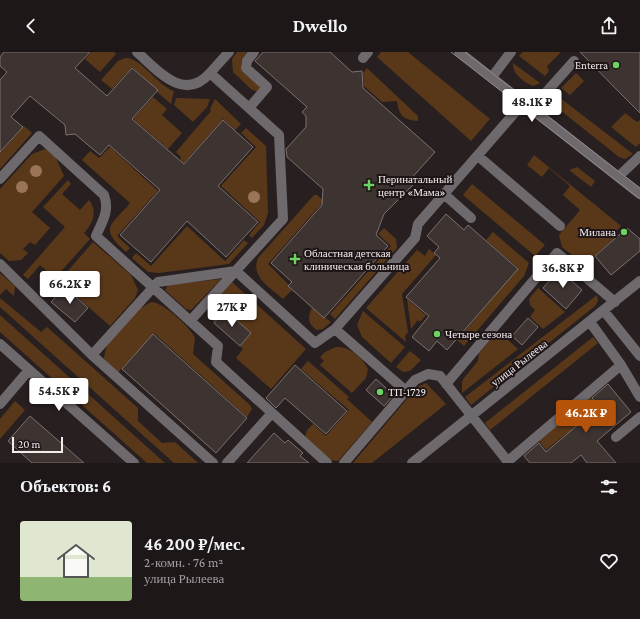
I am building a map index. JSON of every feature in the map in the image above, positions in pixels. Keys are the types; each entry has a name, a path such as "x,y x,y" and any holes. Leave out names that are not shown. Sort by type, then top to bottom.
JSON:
{"street":[{"path":"137,52 168,79 184,85 199,84 229,52"},
{"path":"249,108 267,87 246,68 246,61 254,52"},
{"path":"492,77 511,52"},
{"path":"464,53 492,77 640,194"},
{"path":"236,271 316,343 335,328 416,238 418,224 478,156 574,61"},
{"path":"190,321 283,219 279,135 210,73"},
{"path":"0,179 39,136 104,196 107,207 106,213 96,236 218,346 216,362 271,414 327,463"},
{"path":"478,156 560,226"},
{"path":"619,176 640,156"},
{"path":"444,194 471,218"},
{"path":"446,384 557,253 615,302"},
{"path":"0,264 92,355 213,463"},
{"path":"92,355 158,282 236,271"},
{"name":"улица Рылеева","path":"412,463 640,281"},
{"path":"604,311 640,356"},
{"path":"590,322 621,365 640,397"},
{"path":"335,328 406,391"},
{"path":"0,344 134,463"},
{"path":"344,463 415,380 428,374 440,376 508,462 621,365"},
{"path":"0,404 29,370"},
{"path":"226,463 271,414"},
{"path":"616,436 640,417"}],"shaded area":[{"path":"91,52 114,52 116,54 100,72 85,59"},
{"path":"237,52 248,52 242,60 242,70 261,88 257,91 252,90 233,72 232,59"},
{"path":"381,52 408,52 490,119 471,141 377,57"},
{"path":"523,52 561,52 547,66 549,71 545,76 519,56"},
{"path":"125,58 131,59 143,66 168,88 174,91 171,104 157,92 158,90 132,67 112,89 101,80 118,61"},
{"path":"513,63 540,83 533,86 522,80 514,71"},
{"path":"367,68 418,116 418,121 405,118 399,110 397,101 382,102 364,86 363,73"},
{"path":"576,73 584,81 570,95 561,88"},
{"path":"555,94 633,154 625,159 619,157 555,106 552,99"},
{"path":"153,97 167,109 162,115 182,133 168,149 133,119"},
{"path":"176,98 210,99 207,107 193,122 174,105"},
{"path":"215,99 241,124 235,130 223,119 184,163 176,152 211,111 210,109"},
{"path":"625,113 637,122 640,120 640,143 636,147 611,127"},
{"path":"24,126 32,133 0,169 0,153"},
{"path":"246,128 266,146 268,213 264,225 252,238 249,235 260,222 221,186 256,147 241,133"},
{"path":"110,147 158,191 117,236 130,248 126,252 112,237 110,227 130,203 82,160 90,151 99,158"},
{"path":"45,149 55,156 64,176 32,212 50,228 35,245 30,242 23,249 28,253 21,260 9,261 0,253 0,189 32,154"},
{"path":"534,155 621,226 615,232 618,235 584,265 562,247 559,235 580,210 563,195 570,186 549,168 542,177 527,165"},
{"path":"577,167 595,181 591,187 569,170"},
{"path":"68,180 71,184 62,194 80,210 89,200 92,204 94,213 92,221 84,233 90,239 55,278 40,265 28,279 23,275 65,227 43,207"},
{"path":"472,184 545,245 535,256 463,195"},
{"path":"314,195 317,195 324,201 268,264 292,290 283,299 263,282 259,276 256,265 258,258"},
{"path":"187,226 225,261 244,240 248,243 229,264 159,273 148,272 132,258 136,253 151,266"},
{"path":"384,228 396,239 397,248 335,319 330,314 391,246 378,234"},
{"path":"493,232 529,263 524,276 464,346 457,340 518,268 486,240"},
{"path":"93,242 131,275 138,290 135,298 110,326 59,281"},
{"path":"429,249 436,255 402,294 408,332 405,336 406,342 366,308 417,250 425,256"},
{"path":"0,273 15,286 14,296 6,289 0,295"},
{"path":"221,279 191,310 186,309 165,290 168,285"},
{"path":"232,282 306,349 271,389 236,358 243,349 240,346 251,333 225,310 214,323 210,315 211,305"},
{"path":"538,288 565,312 543,329 530,317 535,310 530,305 529,299"},
{"path":"597,295 598,301 595,306 471,405 465,397"},
{"path":"0,298 41,332 47,327 138,408 138,421 162,443 175,442 198,463 174,463 0,307"},
{"path":"407,299 426,315 420,322 418,320 411,329"},
{"path":"151,302 169,310 188,328 195,338 193,354 250,405 252,409 247,417 154,333 115,376 105,362 104,357 107,345 141,308"},
{"path":"312,308 331,322 323,329 317,330 310,323 309,314"},
{"path":"363,311 405,347 391,363 362,337 357,325"},
{"path":"0,315 165,463 147,463 0,332"},
{"path":"498,331 518,349 462,393 462,382 464,378 478,361 479,353"},
{"path":"593,337 598,343 490,430 485,423"},
{"path":"336,347 346,348 355,353 368,369 366,378 352,393 320,365 324,361 320,357 325,352"},
{"path":"410,351 421,360 410,371 403,372 396,367"},
{"path":"308,361 349,397 347,399 372,422 338,461 328,460 305,437 307,430 313,424 326,436 349,410 301,369"},
{"path":"426,383 446,404 372,463 353,463 411,394 418,387"},
{"path":"591,397 599,406 580,422 583,426 569,438 566,434 546,450 539,441"},
{"path":"15,401 25,410 0,439 0,419"}],"building":[{"path":"4,52 90,52 75,68 107,96 132,68 158,90 132,119 184,164 223,120 253,147 218,186 258,222 226,257 187,221 151,262 120,235 160,190 109,145 100,155 75,134 66,135 65,125 30,96 11,117 23,127 0,152 0,80 7,72 0,66 0,57"},
{"name":"Перинатальный центр «Мама»","path":"263,52 330,52 352,72 362,71 363,88 435,152 409,181 413,185 384,214 376,235 388,246 324,318 288,286 292,282 271,263 322,205 323,189 287,157 286,149 306,127 306,116 302,112 307,107 255,61"},
{"name":"Enterra","path":"580,52 640,52 640,113 622,95"},
{"path":"446,214 464,230 468,225 518,269 447,350 437,341 429,351 412,337 429,316 406,297 440,258 434,253 439,247 427,236"},
{"path":"627,228 640,239 640,251 611,275 595,256"},
{"path":"559,270 582,290 566,309 543,288"},
{"path":"65,287 88,308 75,322 51,302"},
{"path":"225,310 251,333 240,346 214,323"},
{"path":"528,318 538,327 522,345 512,336"},
{"path":"153,334 247,418 216,453 122,369"},
{"path":"295,365 347,411 326,434 285,398 276,408 266,398"},
{"name":"ТП-1729","path":"376,379 394,395 384,406 366,390"},
{"path":"608,384 631,412 597,441 616,463 587,463 581,455 571,463 530,463 524,456 539,443 546,452 600,406 592,398"},
{"path":"30,416 84,463 32,463 8,441"},
{"path":"274,433 285,443 288,440 303,453 300,456 309,463 247,463"}],"tram line":[{"path":"451,52 640,199"},
{"path":"465,52 640,188"}],"place":[{"name":"Enterra","path":"616,65"},
{"name":"Перинатальный центр «Мама»","path":"369,185"},
{"name":"Милана","path":"624,232"},
{"name":"Областная детская клиническая больница","path":"295,259"},
{"name":"Четыре сезона","path":"437,334"},
{"name":"ТП-1729","path":"380,392"}]}
